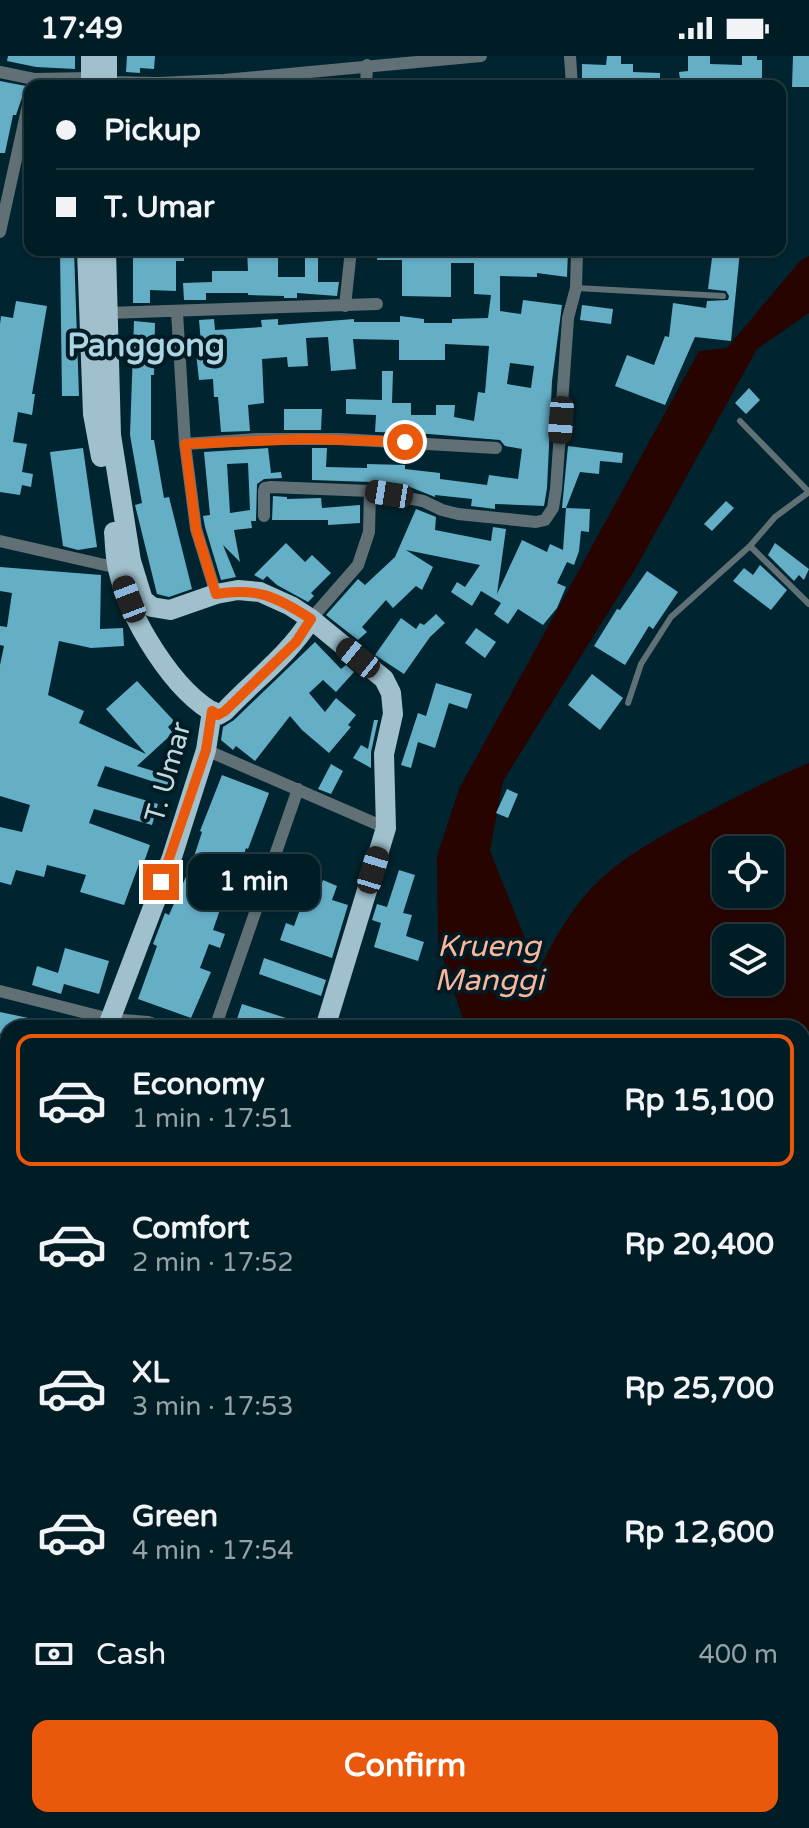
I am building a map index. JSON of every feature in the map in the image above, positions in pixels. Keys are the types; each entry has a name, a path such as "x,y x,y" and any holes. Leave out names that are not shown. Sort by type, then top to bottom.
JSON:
{"main road":[{"path":"91,56 98,80"},
{"path":"100,80 107,56"},
{"path":"87,256 93,414 118,568 133,608 156,652 187,692 218,715 296,642 311,619"},
{"path":"106,256 111,435 140,595 152,607 162,610 178,608 216,594 238,590 260,592 311,619 384,679 389,687 393,707 384,754 386,828 327,1020"},
{"name":"T. Umar","path":"111,1020 172,857 206,750 212,711"}],"street":[{"path":"224,80 481,56"},
{"path":"570,56 572,80"},
{"path":"366,80 367,65"},
{"path":"0,72 24,80"},
{"path":"0,232 24,123"},
{"path":"345,306 350,256"},
{"path":"264,516 267,487 370,491 423,501 458,514 536,522 545,520 552,511 556,489 568,318 576,288 577,256"},
{"path":"108,313 377,304"},
{"path":"177,312 185,444 196,529 216,594"},
{"path":"185,444 341,439 496,448"},
{"path":"311,619 358,565 369,532 370,491"},
{"path":"0,541 118,568"},
{"path":"206,750 386,828"},
{"path":"218,1020 298,789"},
{"path":"0,991 96,1020"}],"lane":[{"path":"576,288 723,296"},
{"path":"628,703 641,664 671,617 750,546 775,517 809,492 740,421"},
{"path":"750,546 809,604"}],"water":[{"name":"Krueng Manggi","path":"809,256 809,313 757,349 637,566 503,781 490,851 538,971 573,911 615,867 681,826 809,763 809,1020 463,1020 438,944 437,856 459,789 699,351 727,348 800,261"}],"building":[{"path":"8,56 75,56 75,69 36,67 7,61"},
{"path":"127,56 155,56 154,69 140,68 140,73 126,72"},
{"path":"607,56 621,56 621,64 633,64 633,72 660,73 660,80 582,80 582,64 606,65"},
{"path":"688,56 710,56 710,64 742,65 742,56 757,56 757,60 762,60 762,80 680,80 679,72 688,71"},
{"path":"793,56 809,56 809,87 792,87"},
{"path":"0,81 24,86 24,92 16,115 13,115 5,153 0,153"},
{"path":"60,256 74,256 79,396 62,396"},
{"path":"133,256 184,256 184,261 176,261 176,291 150,290 150,303 133,303"},
{"path":"247,256 278,256 278,277 305,277 305,256 318,256 318,282 339,282 337,296 297,293 297,298 284,298 248,293 206,293 206,300 184,300 183,283 212,282 212,271 248,271"},
{"path":"377,256 568,256 567,277 537,273 537,277 500,276 500,311 521,314 523,300 562,305 552,381 544,506 495,504 495,509 471,506 472,499 435,497 410,487 312,480 312,448 327,448 326,467 405,465 405,469 440,473 440,479 487,485 489,475 518,479 522,449 505,446 500,440 375,432 376,415 346,414 346,399 382,400 382,371 393,371 392,403 411,403 411,415 436,415 436,405 455,405 454,417 474,421 478,392 485,393 489,346 445,344 445,360 399,360 399,340 353,339 356,369 331,371 328,337 306,338 308,366 288,367 287,357 262,359 264,403 248,405 250,431 221,432 213,379 199,380 195,343 201,343 199,320 214,319 215,330 262,327 261,320 278,319 278,325 354,319 354,322 400,322 400,316 424,319 424,323 488,318 491,295 474,294 474,263 451,263 451,297 402,296 402,260 377,260","holes":["510,363 534,366 531,388 507,384"]},
{"path":"712,256 740,256 731,341 695,337 665,405 615,386 627,355 654,365 665,336 669,337 673,303 706,308 707,301 728,300 726,291 708,289"},
{"path":"16,301 47,306 32,394 35,394 32,415 18,412 13,442 27,444 22,472 33,474 31,487 22,485 20,495 0,492 0,324 1,316 13,318"},
{"path":"582,305 613,309 611,324 580,320"},
{"path":"134,321 155,323 151,440 154,440 164,498 169,497 192,589 169,597 157,594 135,505 142,503 130,435"},
{"path":"749,388 760,400 746,414 735,403"},
{"path":"284,409 322,409 321,430 284,430"},
{"path":"568,446 623,453 622,463 600,461 599,474 580,472 566,508 562,508"},
{"path":"83,448 97,547 78,550 63,546 50,452"},
{"path":"268,448 271,473 281,472 282,478 264,479 257,484 256,521 251,521 252,528 234,530 240,562 223,545 236,577 221,580 203,516 210,515 204,452","holes":["248,463 250,510 230,513 227,464"]},
{"path":"273,496 287,499 321,498 322,508 360,505 360,523 328,525 328,520 272,520"},
{"path":"726,501 734,508 712,531 704,524"},
{"path":"566,508 590,509 589,532 581,531 574,565 567,562 557,583 566,587 557,608 543,625 518,609 508,624 494,614 501,603 481,591 472,606 451,592 457,582 465,587 480,565 406,550 433,567 422,590 416,586 393,608 386,600 362,627 367,632 358,640 326,615 358,579 365,585 395,557 416,509 436,517 435,530 491,541 493,527 506,529 497,594 522,540 547,552 550,544 563,550"},
{"path":"286,543 305,562 312,555 331,573 311,593 314,596 308,602 267,576 263,580 254,575"},
{"path":"775,543 809,569 804,580 799,575 794,581 768,555"},
{"path":"760,565 787,590 771,610 733,581 744,568 753,575"},
{"path":"0,567 101,575 100,629 123,628 124,646 91,648 59,641 48,695 84,711 79,723 146,754 106,709 137,681 174,721 168,727 173,733 137,766 173,777 170,787 105,766 97,786 158,804 152,825 94,809 89,823 150,845 143,865 139,864 124,905 80,892 86,875 47,865 44,877 16,870 11,885 0,882 0,827 22,832 30,805 0,796 0,665 4,646 0,645 0,626 7,627 12,593 0,591"},
{"path":"647,571 678,592 653,629 649,626 625,665 594,646 617,609 620,610"},
{"path":"436,614 445,623 430,637 404,674 375,655 401,618 416,629"},
{"path":"476,628 496,642 485,658 465,643"},
{"path":"315,642 341,669 346,665 354,672 336,692 323,680 309,693 325,712 336,698 356,715 348,725 351,727 329,753 290,716 255,761 236,746 233,750 221,740 223,727"},
{"path":"592,674 623,698 600,730 568,705"},
{"path":"436,683 472,694 467,709 449,703 435,748 418,742 411,768 401,765 418,713 426,716"},
{"path":"374,720 378,720 371,768 353,758 361,745 368,749"},
{"path":"331,764 343,771 331,794 318,789"},
{"path":"222,775 269,793 237,876 234,875 224,898 213,930 225,934 220,948 209,944 200,968 211,972 191,1018 138,999 157,946 153,944 165,913 169,915 192,863 200,831"},
{"path":"507,789 518,794 508,818 496,813"},
{"path":"399,870 415,875 403,913 412,915 406,936 424,942 418,961 374,947 381,923 372,920 377,904 387,907"},
{"path":"323,880 337,886 332,900 348,905 332,958 280,940 286,923 294,926 307,890 318,894"},
{"path":"65,948 109,961 99,994 64,984 61,994 32,985 37,966 58,973"},
{"path":"264,958 326,980 321,996 259,974"},
{"path":"242,1004 292,1020 237,1020"},
{"path":"0,1012 33,1019 33,1020 0,1020"}],"district":[{"name":"Panggong","path":"146,345"}],"route":[{"path":"161,882 206,750 212,711 218,715 225,711 296,642 311,619 260,592 238,590 216,594 196,529 185,444 258,439 405,442"}]}
